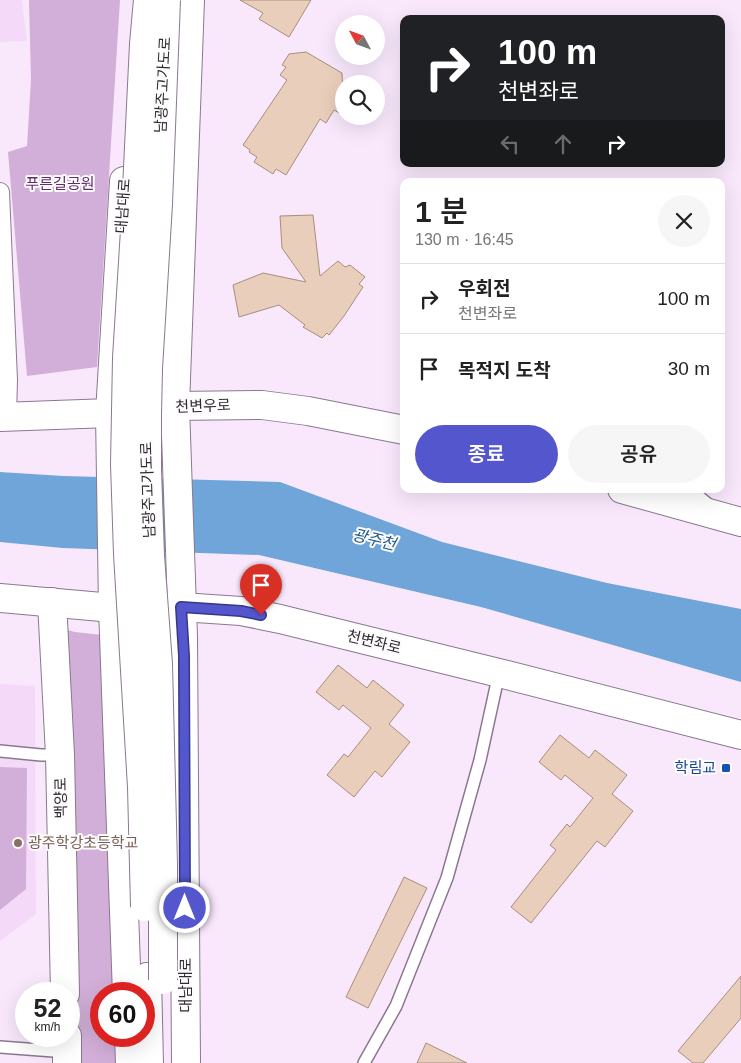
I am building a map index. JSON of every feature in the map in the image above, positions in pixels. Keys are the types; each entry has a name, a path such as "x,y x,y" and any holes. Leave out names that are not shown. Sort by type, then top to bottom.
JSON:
{"main road":[{"name":"대남대로","path":"136,0 110,413 112,608 146,982"},
{"name":"남광주고가도로","path":"146,982 142,787 128,554 125,464 128,358 144,44 148,0"},
{"name":"남광주고가도로","path":"146,982 163,865 158,664 150,556 147,415 166,0"},
{"path":"175,406 190,0"},
{"name":"천변우로","path":"4,417 110,413 175,406 262,405 308,410 400,429"},
{"name":"대남대로","path":"175,406 184,656 186,1063"},
{"path":"636,493 732,520"},
{"name":"천변좌로","path":"0,598 112,608 181,607 241,611 499,673 741,735"},
{"name":"백양로","path":"52,602 60,755 66,982"},
{"name":"대남대로","path":"155,1021 165,1063"},
{"path":"129,1047 130,1063"},
{"name":"대남대로","path":"148,1047 149,1063"}],"street":[{"path":"0,192 8,380 4,417"}],"lane":[{"path":"695,493 732,520"},
{"path":"364,1063 396,1006 447,878 480,760 499,673"},
{"path":"0,751 60,755"},
{"path":"0,1047 67,1050"}],"shaded area":[{"path":"0,0 22,0 27,41 0,42"},
{"name":"광주학강초등학교","path":"0,684 35,686 36,914 0,941"}],"green space":[{"name":"푸른길공원","path":"29,0 120,0 97,367 27,376 8,152 27,146 31,80"},
{"path":"53,626 75,632 102,635 121,982 90,982 90,1047 125,1047 126,1063 67,1063 67,1047 80,1047 80,982 68,982"},
{"path":"0,767 27,768 26,889 0,910"}],"water":[{"name":"광주천","path":"0,472 63,476 280,482 442,542 607,583 741,609 741,682 481,607 259,555 63,548 0,542"}],"building":[{"path":"240,0 311,0 289,37 259,19 263,13"},
{"path":"306,52 342,73 342,75 335,75 335,111 326,123 320,119 286,175 276,169 273,174 254,162 257,157 243,145 287,80 280,75 286,67 282,65 289,54"},
{"path":"313,215 320,276 338,261 345,267 350,265 365,277 359,284 363,287 344,316 329,335 327,333 322,338 303,327 305,325 279,305 239,317 233,285 263,273 306,282 282,248 280,216"},
{"path":"338,665 367,688 373,680 404,705 389,724 410,742 382,777 375,771 354,797 327,775 344,754 348,757 371,728 343,705 339,710 316,692"},
{"path":"560,735 589,758 595,750 627,775 612,794 633,811 605,847 597,841 531,923 511,907 556,850 550,845 567,824 570,827 593,798 565,775 561,780 539,762"},
{"path":"404,877 427,888 368,1008 346,997"},
{"path":"741,976 741,1018 703,1063 693,1063 678,1051"},
{"path":"426,1043 467,1063 417,1063"}],"place":[{"name":"학림교","path":"726,768"},
{"name":"광주학강초등학교","path":"18,843"}],"route":[{"path":"185,908 184,656 181,607 241,611 261,615"}]}
